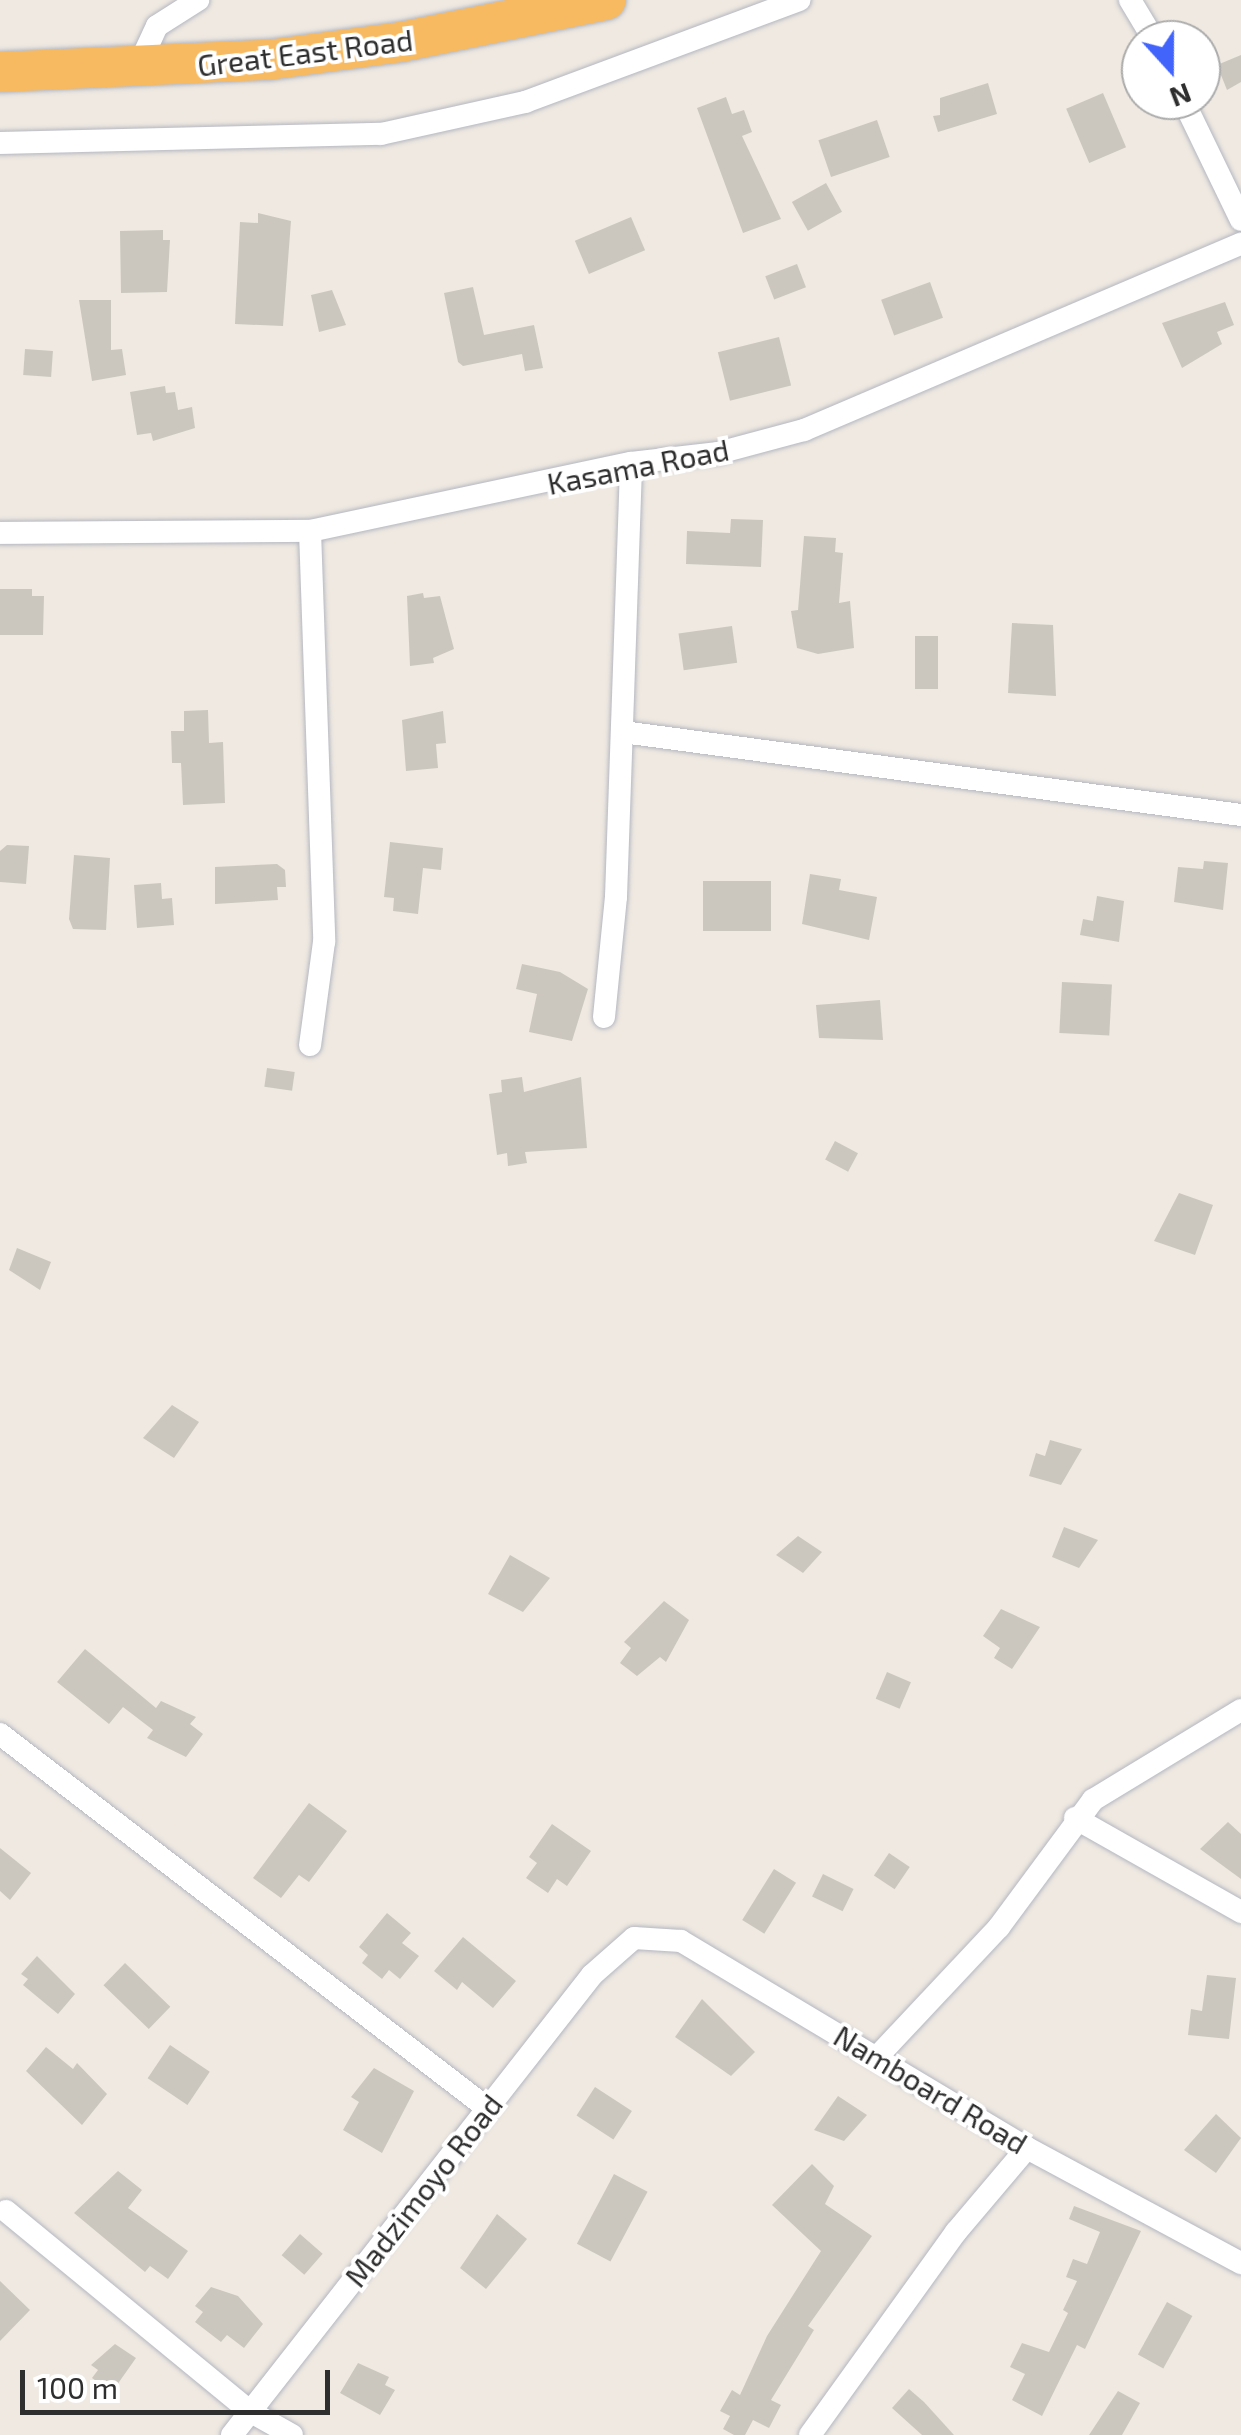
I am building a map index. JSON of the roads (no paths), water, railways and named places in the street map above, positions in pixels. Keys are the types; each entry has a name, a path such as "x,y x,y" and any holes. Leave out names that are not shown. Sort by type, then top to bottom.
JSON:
{"highway":[{"name":"Great East Road","path":"0,72 136,69 402,42 606,0"}],"street":[{"path":"136,69 157,26 198,0"},
{"path":"0,142 381,134 525,102 800,0"},
{"path":"1193,120 1241,220"},
{"name":"Kasama Road","path":"0,533 310,531 632,463 718,453 804,430 1241,244"},
{"path":"604,1017 623,732 632,463"},
{"path":"310,531 324,942 310,1045"},
{"path":"623,732 1241,815"},
{"path":"877,2057 999,1927 1075,1818 1140,1767 1241,1710"},
{"path":"0,1734 487,2108"},
{"path":"1075,1818 1241,1912"},
{"name":"Namboard Road","path":"618,1947 650,1936 681,1942 1027,2148 1241,2263"},
{"name":"Madzimoyo Road","path":"232,2435 618,1947"},
{"path":"810,2435 956,2232 1027,2148"},
{"path":"6,2210 251,2412 292,2435"}]}
